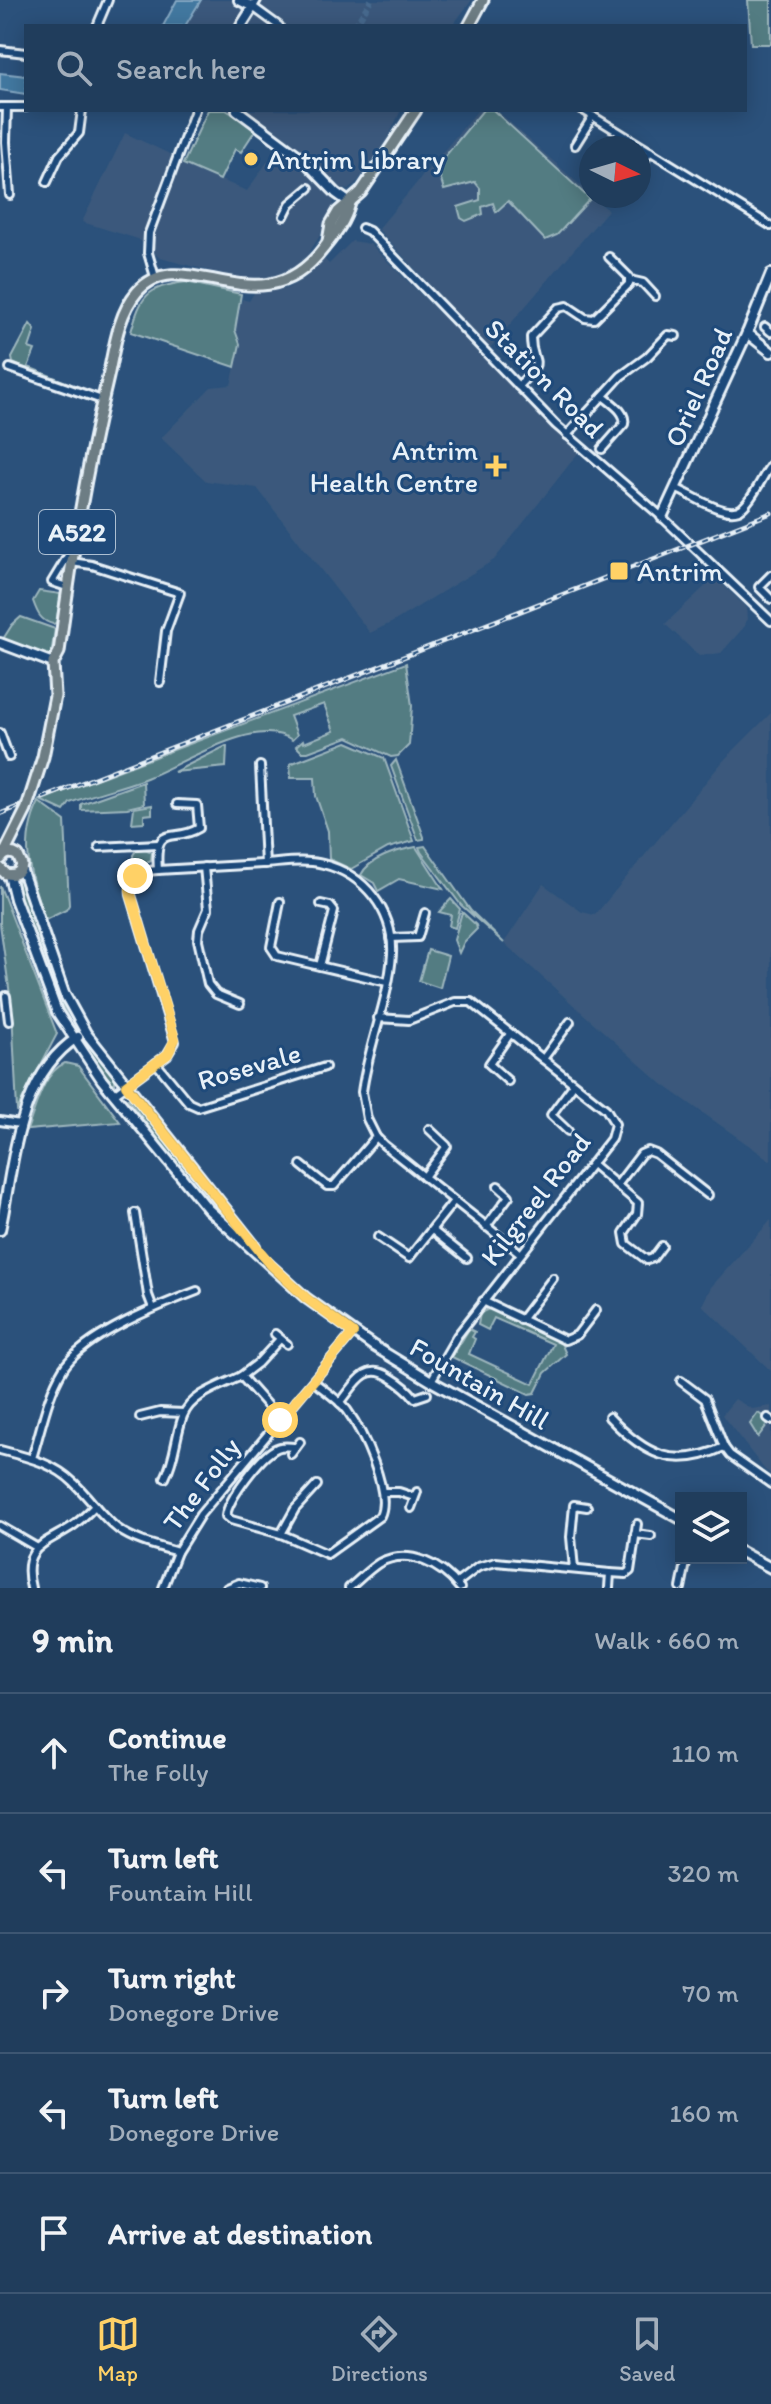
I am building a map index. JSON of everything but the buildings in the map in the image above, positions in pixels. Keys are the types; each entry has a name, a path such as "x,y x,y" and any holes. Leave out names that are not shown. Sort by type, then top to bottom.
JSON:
{"main road":[{"path":"470,24 483,0"},
{"path":"155,277 180,274 232,285 276,284 309,266 342,224 350,203 361,192 415,112"},
{"name":"A522","path":"2,858 19,827 39,773 55,696 53,663 59,652 71,562 102,400 126,307 135,294 155,277"},
{"name":"A522","path":"19,827 21,863"},
{"name":"A522","path":"2,858 12,853 21,863"},
{"path":"4,873 17,873 21,863"}],"street":[{"path":"98,24 108,0"},
{"path":"239,0 255,3 277,24"},
{"path":"242,24 255,3"},
{"path":"0,50 24,53"},
{"path":"4,107 10,195"},
{"path":"47,182 59,156 79,133 82,112"},
{"path":"155,277 148,253 149,233 194,112"},
{"path":"240,112 303,159 320,179 350,203"},
{"path":"586,112 626,136"},
{"path":"575,145 593,116"},
{"path":"651,152 771,226"},
{"path":"284,216 290,204 309,188"},
{"name":"Station Road","path":"362,228 369,231 567,435 662,517 771,620"},
{"path":"609,257 630,280 643,283 655,296"},
{"name":"Oriel Road","path":"662,517 771,274"},
{"path":"518,386 536,367 537,357 531,337 558,308 567,306 585,318 594,319 630,280"},
{"path":"747,333 771,352"},
{"path":"567,435 621,376 647,357 668,335 676,336"},
{"path":"10,368 102,400"},
{"path":"602,449 625,419 603,396"},
{"path":"677,489 723,511 734,512 745,505 771,465"},
{"path":"67,587 52,582 74,546"},
{"path":"71,562 92,565 180,593 166,631 160,682"},
{"path":"771,575 759,587 771,599"},
{"path":"1,646 53,663"},
{"path":"0,733 9,757"},
{"path":"260,766 265,864"},
{"path":"99,847 158,844 167,836 195,832 199,828 197,805 177,804"},
{"path":"158,844 158,870"},
{"path":"114,1094 170,1052 175,1039 130,889 137,875 158,870 314,862 349,875 377,901 391,938 387,982 362,1097 365,1115 376,1137 520,1253"},
{"name":"Fountain Hill","path":"21,863 64,993 86,1033 271,1265"},
{"path":"204,867 208,909 198,940 208,984 216,994 240,1004"},
{"name":"Fountain Hill","path":"4,873 57,1012 114,1094 208,1209 306,1298 353,1333 431,1381 675,1516"},
{"path":"280,902 272,943 274,953 387,982"},
{"path":"320,966 334,914 332,907 321,904"},
{"path":"391,938 419,936 425,913"},
{"path":"6,996 4,1007 9,1021"},
{"name":"Kilgreel Road","path":"378,1018 409,1020 455,1002 474,1004 606,1109 614,1119 613,1136 483,1301 457,1336 431,1381"},
{"path":"543,1059 570,1022"},
{"path":"0,1230 20,1124 50,1064 74,1040 86,1033"},
{"path":"508,1081 489,1064 510,1034"},
{"name":"Rosevale","path":"156,1063 189,1103 198,1107 325,1067"},
{"path":"568,1131 551,1115 574,1084"},
{"path":"0,1121 20,1124"},
{"path":"424,1177 447,1146 429,1129"},
{"path":"301,1165 331,1187 337,1184 376,1137"},
{"path":"618,1184 641,1154 647,1151 656,1154 708,1195"},
{"path":"592,1164 636,1199 639,1206 624,1233 626,1244 647,1260 654,1257 662,1246"},
{"path":"486,1227 509,1196 498,1186"},
{"path":"378,1237 408,1258 454,1201"},
{"path":"135,1213 148,1295 153,1308"},
{"path":"432,1230 467,1258"},
{"path":"521,1320 553,1278"},
{"path":"32,1458 57,1380 68,1362 81,1349 153,1308 197,1291"},
{"path":"483,1301 568,1340 577,1335 596,1310"},
{"name":"The Folly","path":"163,1588 177,1552 210,1503 353,1333"},
{"path":"165,1478 177,1450 184,1413 201,1396 241,1376 258,1363 278,1336 287,1344"},
{"path":"340,1403 365,1374 374,1370 397,1381 415,1398 427,1394"},
{"path":"241,1376 280,1420"},
{"path":"291,1454 298,1445 272,1451 233,1496 227,1517 329,1553 380,1516 383,1492 361,1434 340,1403 313,1381"},
{"path":"681,1381 706,1400 724,1447 738,1462 771,1484"},
{"path":"145,1418 169,1411 184,1413"},
{"path":"609,1417 622,1431 654,1453 667,1458 692,1456 724,1447"},
{"name":"The Folly","path":"0,1450 32,1458 66,1475 124,1533 177,1552"},
{"path":"281,1534 295,1509 317,1485"},
{"path":"383,1492 416,1495 411,1508"},
{"path":"574,1569 571,1537 574,1505 587,1507"},
{"path":"31,1588 29,1561 36,1547 69,1528 95,1506"},
{"path":"349,1588 380,1563 398,1558 432,1563 444,1570 459,1586 475,1569 493,1563 626,1574 630,1571 637,1524"},
{"path":"0,1526 36,1547"},
{"path":"635,1534 651,1536"},
{"path":"747,1555 771,1568"},
{"path":"681,1588 686,1564"},
{"path":"609,1588 610,1573"},
{"path":"227,1588 239,1583 260,1588"}],"shaded area":[{"path":"177,0 201,0 186,24 164,24"},
{"path":"191,0 472,0 454,24 180,24"},
{"path":"0,73 24,76 24,94 0,90"},
{"path":"229,112 400,112 388,138 358,181 348,190 342,189 334,201 332,216 309,253 303,261 282,274 259,279 234,277 160,258 138,239 82,222 125,133 172,155 183,164 247,191 279,145"},
{"path":"476,112 498,112 579,184 579,208 608,210 489,349 378,229"},
{"path":"352,241 370,244 579,452 494,560 370,633 257,488 206,481 161,438 211,387 231,385 240,344 235,330 242,299 249,301 254,293 288,288 307,276 324,259 329,264"},
{"path":"715,577 746,607 747,619 745,626 721,653 699,656 665,624"},
{"path":"771,713 771,1161 662,1084 504,943 543,884 582,912 595,915 724,760"},
{"path":"771,1220 771,1371 702,1305 711,1287"},
{"path":"735,1399 752,1409 771,1406 771,1474 722,1415"}],"green space":[{"path":"748,0 771,0 771,44 751,44"},
{"path":"207,112 229,112 256,129 241,152 235,149 220,180 183,164"},
{"path":"481,112 495,112 579,189 579,208 582,208 557,235 545,240 508,201 496,212 493,203 482,207 483,214 466,221 461,218 458,207 480,200 480,188 475,182 444,190 437,166"},
{"path":"186,282 241,294 235,330 240,344 235,367 131,332 147,295 162,287"},
{"path":"30,324 35,330 29,348 35,350 28,367 71,384 63,385 13,363 12,358"},
{"path":"39,591 61,594 56,623 45,621 38,612 33,601"},
{"path":"21,617 55,629 51,655 46,657 3,639"},
{"path":"406,663 412,706 409,745 398,756 391,757 348,737 302,752 296,746 303,740 304,743 334,731 324,704 290,716 297,735 292,740 276,734 258,733 238,738 141,780 70,803 64,811 40,800"},
{"path":"347,742 384,758 414,841 388,848 351,869 329,859 328,831 316,796 315,778 291,778 290,764"},
{"path":"226,746 226,767 174,772"},
{"path":"396,760 424,839 418,840 391,766"},
{"path":"143,782 144,804 81,810 81,804"},
{"path":"39,802 65,821 69,905 66,910 45,920 31,875 28,847 29,832"},
{"path":"152,805 152,814 144,815 144,822 132,823 134,808"},
{"path":"425,846 471,911 504,943 461,905 421,852 419,847"},
{"path":"416,847 443,889 399,879 378,891 374,883 361,875 377,859"},
{"path":"137,849 152,852 151,860 134,868 133,855"},
{"path":"20,880 53,985 73,1028 51,989 14,882"},
{"path":"0,886 57,1034 17,1110 12,1009 0,924"},
{"path":"451,899 460,909 455,928 449,926 451,915 439,912"},
{"path":"462,912 477,929 464,942 459,953 454,940"},
{"path":"428,950 448,956 440,988 419,981"},
{"path":"85,1045 89,1045 115,1078 115,1083 110,1083 84,1050"},
{"path":"65,1063 78,1066 120,1122 27,1130 45,1083"},
{"path":"128,1099 131,1099 236,1232 194,1187"},
{"path":"491,1308 561,1343 566,1354 545,1373 535,1393 529,1394 452,1357 469,1329 475,1332 472,1337 475,1339 469,1354 533,1384 553,1344 494,1318 488,1330 478,1325 480,1313"},
{"path":"758,1413 770,1421 758,1437 750,1424"}],"tunnel":[{"path":"356,24 371,0"},
{"path":"309,188 318,181"}],"railway":[{"path":"43,798 771,513"},
{"path":"0,814 20,806"}],"place":[{"name":"Antrim Library","path":"251,159"},
{"name":"Antrim Health Centre","path":"496,466"},
{"name":"Antrim","path":"619,571"}],"route":[{"path":"135,876 131,895 175,1039 168,1054 126,1085 271,1265 306,1298 353,1333 280,1420"}]}
